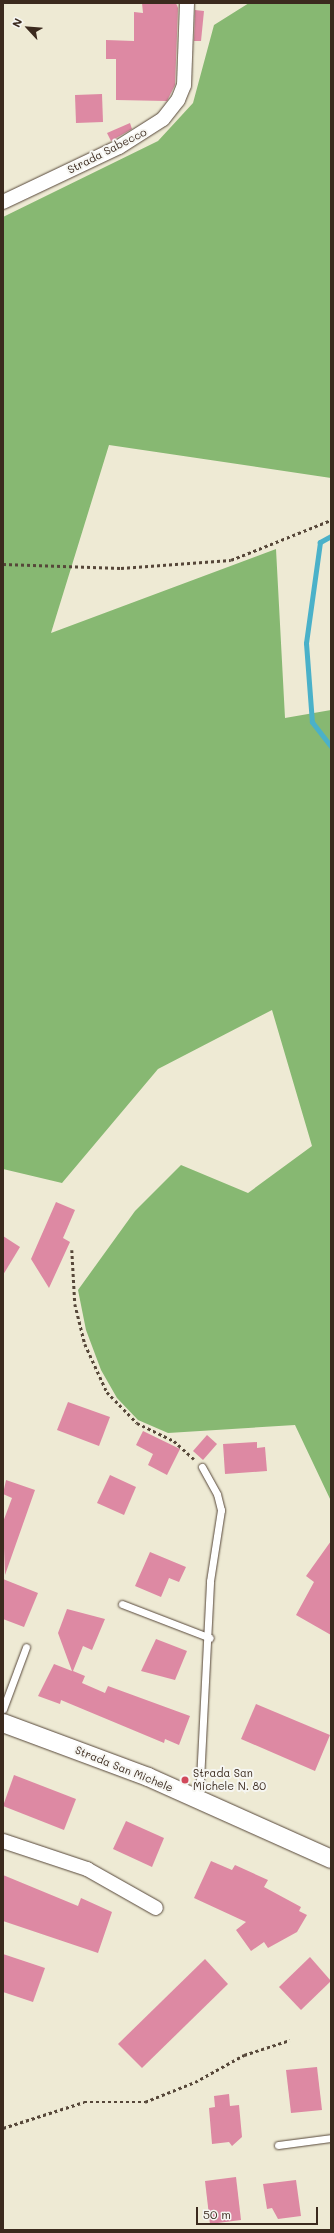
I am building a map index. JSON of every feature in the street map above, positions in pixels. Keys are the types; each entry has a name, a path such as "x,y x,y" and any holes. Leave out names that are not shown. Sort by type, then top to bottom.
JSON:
{"street":[{"name":"Strada Sabecco","path":"3,202 119,147 163,119 178,100 184,85 187,3"},
{"name":"Strada San Michele","path":"3,1723 199,1800 331,1858"},
{"path":"3,1841 88,1869 156,1908"}],"lane":[{"path":"199,1800 210,1638 210,1581 221,1510 217,1494 202,1467"},
{"path":"122,1604 210,1638"},
{"path":"3,1709 26,1647"},
{"path":"278,2145 331,2138"}],"path":[{"path":"3,564 121,568 231,560 331,520"},
{"path":"72,1250 75,1304 85,1344 107,1392 137,1423 174,1441 202,1467"},
{"path":"3,2128 84,2102 145,2102 195,2082 244,2055 290,2040"}],"green space":[{"path":"249,3 331,3 331,478 109,445 51,633 276,549 285,718 331,710 331,1501 295,1425 168,1433 138,1420 117,1398 101,1370 86,1330 78,1290 135,1211 181,1165 248,1193 312,1146 272,1010 158,1069 62,1183 3,1169 3,217 158,141 193,103 214,25"}],"building":[{"path":"142,3 176,3 178,8 175,85 167,101 116,100 116,59 106,59 106,40 134,41 134,12 143,13"},
{"path":"195,10 204,11 201,41 194,41"},
{"path":"102,94 103,122 76,123 75,95"},
{"path":"130,123 132,129 111,141 107,133"},
{"path":"56,1202 75,1210 63,1238 70,1242 49,1288 31,1259"},
{"path":"3,1236 20,1247 3,1275"},
{"path":"68,1402 110,1417 99,1446 57,1430"},
{"path":"143,1431 180,1449 167,1475 148,1465 153,1454 136,1445"},
{"path":"207,1435 217,1444 203,1460 193,1451"},
{"path":"257,1442 257,1448 265,1447 267,1471 225,1474 223,1444"},
{"path":"110,1475 136,1487 124,1515 97,1503"},
{"path":"6,1480 35,1490 5,1575 3,1522 12,1498 3,1494"},
{"path":"331,1541 331,1635 296,1615 314,1582 306,1576"},
{"path":"150,1552 186,1567 179,1582 169,1578 161,1597 135,1586"},
{"path":"3,1579 38,1593 24,1627 3,1619"},
{"path":"67,1609 105,1619 92,1650 83,1646 73,1671 85,1676 82,1683 105,1693 108,1686 190,1716 179,1745 165,1739 164,1743 61,1700 60,1704 38,1696 54,1664 72,1671 58,1633"},
{"path":"156,1639 187,1651 175,1680 141,1671"},
{"path":"256,1704 330,1735 315,1771 241,1739"},
{"path":"14,1775 76,1799 64,1830 3,1806"},
{"path":"126,1821 164,1838 152,1867 113,1849"},
{"path":"211,1861 232,1870 235,1865 268,1880 264,1887 301,1907 299,1911 307,1915 297,1932 268,1948 264,1942 251,1951 236,1930 246,1922 194,1898"},
{"path":"3,1875 78,1906 81,1898 112,1912 98,1953 3,1921"},
{"path":"3,1954 45,1968 33,2002 3,1992"},
{"path":"310,1957 331,1981 301,2010 279,1987"},
{"path":"205,1959 228,1984 142,2068 118,2044"},
{"path":"317,2067 322,2110 291,2113 286,2070"},
{"path":"229,2094 230,2106 239,2105 242,2137 232,2146 229,2142 212,2144 209,2108 215,2107 214,2096"},
{"path":"236,2177 241,2220 210,2224 205,2181"},
{"path":"296,2180 301,2216 278,2219 272,2208 267,2209 263,2184"}],"waterway":[{"path":"331,536 320,542 306,643 312,722 331,746"}],"place":[{"name":"Strada San Michele N. 80","path":"185,1780"}]}
